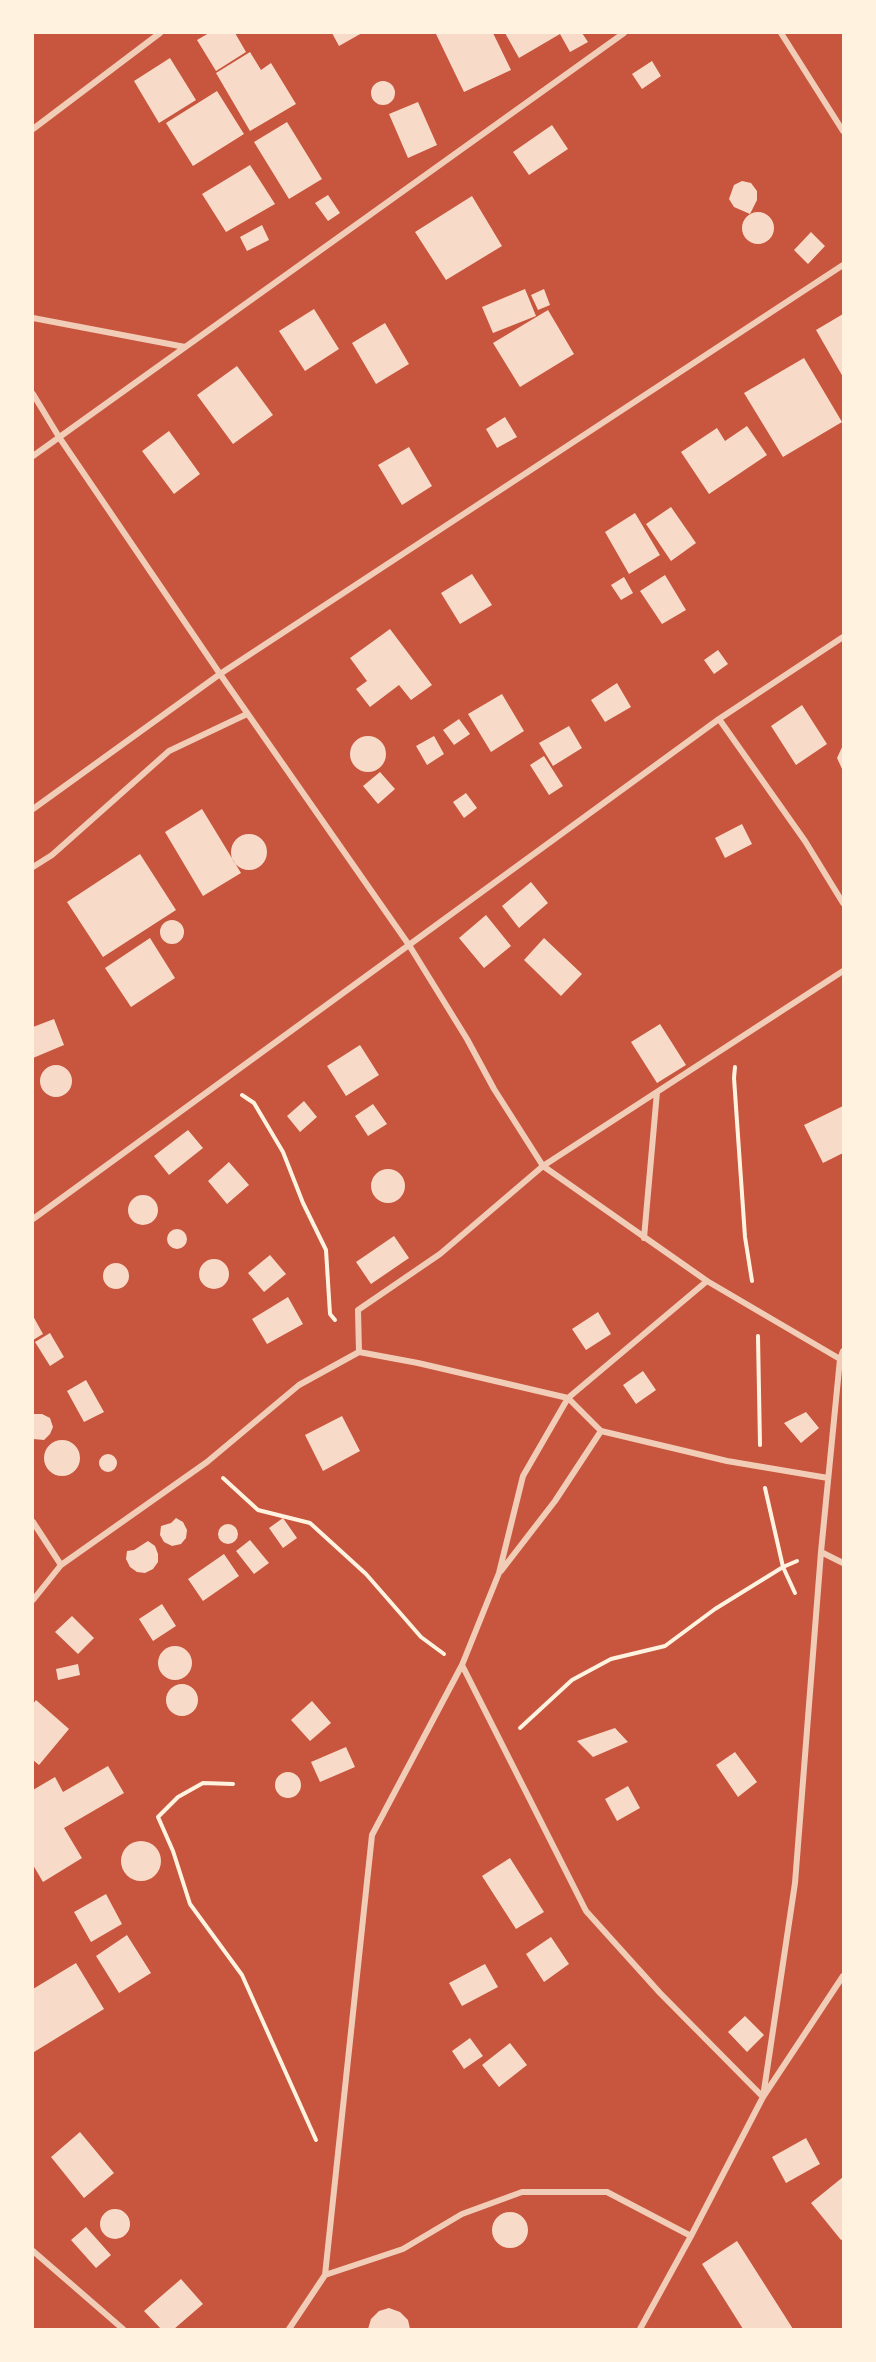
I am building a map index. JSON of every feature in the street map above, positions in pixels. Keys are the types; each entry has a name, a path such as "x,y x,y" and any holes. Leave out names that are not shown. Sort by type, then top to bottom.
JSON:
{"street":[{"path":"33,129 160,33"},
{"path":"33,456 624,33"},
{"path":"781,33 843,131"},
{"path":"33,809 220,674 843,265"},
{"path":"33,318 185,347"},
{"path":"33,394 59,437 247,714 409,945 467,1039 494,1089 543,1166 707,1281 841,1363"},
{"path":"33,1219 719,719 843,637"},
{"path":"33,867 52,855 168,751 247,714"},
{"path":"719,719 805,841 843,903"},
{"path":"359,1352 358,1310 440,1254 543,1166 843,971"},
{"path":"644,1238 657,1092"},
{"path":"289,2329 325,2276 372,1835 462,1666 499,1574 523,1476 568,1398 707,1281"},
{"path":"763,2097 795,1883 821,1552 843,1351"},
{"path":"33,1600 61,1565 207,1462 299,1386 359,1352 418,1363 568,1398 601,1431 727,1461 828,1478"},
{"path":"499,1574 555,1501 601,1431"},
{"path":"33,1522 61,1565"},
{"path":"821,1552 843,1563"},
{"path":"462,1666 586,1911 660,1993 763,2097"},
{"path":"640,2329 763,2097 843,1976"},
{"path":"325,2276 403,2249 462,2214 522,2192 607,2192 691,2236"},
{"path":"33,2251 123,2329"}],"path":[{"path":"738,1039 734,1078 745,1237 757,1310 760,1467 783,1567 796,1597"},
{"path":"222,1082 254,1103 283,1152 303,1203 326,1250 330,1314 359,1352"},
{"path":"207,1462 258,1510 310,1523 366,1574 421,1637 462,1666"},
{"path":"503,1746 531,1716 572,1680 611,1659 665,1646 715,1609 783,1567 821,1552"},
{"path":"233,1784 203,1783 178,1797 158,1817 173,1851 190,1904 242,1975 316,2141"}],"building":[{"path":"209,33 235,33 246,52 216,71 197,40"},
{"path":"332,33 362,33 339,46"},
{"path":"493,33 511,70 464,92 436,34"},
{"path":"505,33 582,33 588,42 570,52 560,34 519,58"},
{"path":"250,52 261,70 271,63 296,104 250,131 216,73"},
{"path":"170,58 196,100 159,123 134,81"},
{"path":"652,61 661,76 642,89 632,74"},
{"path":"378,81 388,81 395,88 395,98 388,105 378,105 371,98 371,88"},
{"path":"217,91 244,134 193,166 166,123"},
{"path":"418,102 437,145 408,158 389,114"},
{"path":"287,122 322,179 289,199 254,142"},
{"path":"552,125 568,149 529,175 513,152"},
{"path":"250,165 275,204 226,232 202,194"},
{"path":"742,181 751,183 757,191 757,200 750,214 734,207 729,199 734,185"},
{"path":"328,195 340,213 328,221 315,203"},
{"path":"472,196 502,246 446,280 415,232"},
{"path":"758,212 769,217 774,228 769,239 758,244 747,239 742,228 747,217"},
{"path":"262,225 269,240 247,251 240,237"},
{"path":"811,232 825,246 808,264 794,250"},
{"path":"525,289 536,316 493,333 482,307"},
{"path":"544,289 550,305 538,310 531,295"},
{"path":"314,309 339,349 305,371 279,331"},
{"path":"548,310 574,354 520,387 493,343"},
{"path":"843,314 843,377 816,330"},
{"path":"385,323 409,364 376,384 352,343"},
{"path":"804,358 842,422 783,457 744,393"},
{"path":"237,366 273,415 233,444 197,395"},
{"path":"505,417 517,437 497,448 486,429"},
{"path":"747,426 767,455 709,494 681,452 717,428 725,441"},
{"path":"169,431 200,474 174,494 142,451"},
{"path":"409,447 432,486 402,505 378,465"},
{"path":"671,507 696,543 671,561 646,524"},
{"path":"635,513 660,555 629,574 605,532"},
{"path":"472,574 492,605 460,624 441,593"},
{"path":"665,575 686,610 662,624 640,591"},
{"path":"624,577 633,593 621,600 611,585"},
{"path":"390,629 432,685 411,700 399,685 370,707 356,689 367,681 350,658"},
{"path":"718,650 728,664 714,674 704,660"},
{"path":"617,683 631,707 605,722 591,700"},
{"path":"502,694 524,731 491,752 468,714"},
{"path":"802,705 827,744 796,765 771,726"},
{"path":"459,719 470,734 454,745 443,730"},
{"path":"569,726 582,748 553,766 539,743"},
{"path":"368,736 381,741 386,754 381,767 368,772 355,767 350,754 355,741"},
{"path":"434,736 444,754 427,765 416,746"},
{"path":"843,745 843,771 837,758"},
{"path":"544,756 563,786 549,795 530,765"},
{"path":"380,772 395,789 378,804 363,786"},
{"path":"466,793 477,808 464,818 453,802"},
{"path":"202,809 241,873 203,896 165,832"},
{"path":"742,824 752,844 725,858 715,838"},
{"path":"249,834 262,839 267,852 262,865 249,870 236,865 231,852 236,839"},
{"path":"140,854 176,910 103,957 67,902"},
{"path":"531,882 548,903 519,928 502,906"},
{"path":"486,915 511,946 484,968 459,938"},
{"path":"172,920 177,921 183,927 183,937 177,943 172,944 167,943 161,937 160,932 161,927 167,921"},
{"path":"150,938 175,978 131,1007 105,968"},
{"path":"544,938 582,974 561,996 524,960"},
{"path":"54,1019 64,1045 33,1058 33,1027"},
{"path":"660,1024 686,1065 657,1083 631,1042"},
{"path":"360,1045 379,1075 346,1096 327,1066"},
{"path":"56,1065 67,1070 72,1081 67,1092 56,1097 45,1092 40,1081 45,1070"},
{"path":"304,1101 317,1117 300,1132 287,1116"},
{"path":"373,1104 387,1124 368,1136 355,1116"},
{"path":"843,1106 843,1153 823,1163 804,1125"},
{"path":"188,1130 203,1148 169,1175 154,1156"},
{"path":"229,1162 249,1185 227,1204 208,1181"},
{"path":"388,1169 400,1174 405,1186 400,1198 388,1203 376,1198 371,1186 376,1174"},
{"path":"143,1195 154,1199 158,1210 154,1221 143,1225 132,1221 128,1210 132,1199"},
{"path":"177,1229 184,1232 187,1239 184,1246 177,1249 170,1246 167,1239 170,1232"},
{"path":"394,1236 409,1258 371,1284 356,1262"},
{"path":"270,1255 286,1274 264,1292 248,1273"},
{"path":"214,1259 225,1263 229,1274 225,1285 214,1289 203,1285 199,1274 203,1263"},
{"path":"116,1263 125,1267 129,1276 125,1285 116,1289 107,1285 103,1276 107,1267"},
{"path":"288,1297 303,1324 267,1344 252,1319"},
{"path":"598,1312 611,1334 586,1350 572,1329"},
{"path":"33,1316 43,1334 33,1340"},
{"path":"50,1333 64,1357 50,1366 35,1342"},
{"path":"643,1371 656,1390 636,1404 623,1385"},
{"path":"86,1380 104,1412 84,1422 67,1391"},
{"path":"806,1412 819,1428 801,1443 784,1423"},
{"path":"33,1414 42,1414 50,1418 53,1427 44,1440 33,1439"},
{"path":"342,1416 360,1451 323,1471 305,1435"},
{"path":"62,1440 75,1445 80,1458 75,1471 62,1476 49,1471 44,1458 49,1445"},
{"path":"104,1454 112,1454 117,1459 115,1470 104,1472 99,1467 99,1459"},
{"path":"176,1518 183,1522 187,1530 186,1538 181,1544 172,1546 164,1542 160,1535 161,1526 171,1523"},
{"path":"283,1518 297,1538 283,1548 269,1528"},
{"path":"228,1524 235,1527 238,1534 235,1541 228,1544 221,1541 218,1534 221,1527"},
{"path":"250,1540 269,1563 254,1574 236,1551"},
{"path":"148,1541 155,1546 158,1562 153,1569 145,1573 137,1572 130,1567 126,1559 127,1551 134,1550"},
{"path":"224,1554 239,1576 203,1601 188,1579"},
{"path":"162,1604 176,1626 153,1641 139,1619"},
{"path":"72,1616 94,1638 78,1654 55,1632"},
{"path":"175,1646 187,1651 192,1663 187,1675 175,1680 163,1675 158,1663 163,1651"},
{"path":"78,1664 80,1675 58,1680 56,1669"},
{"path":"182,1684 193,1689 198,1700 193,1711 182,1716 171,1711 166,1700 171,1689"},
{"path":"36,1700 69,1729 39,1765 33,1760 33,1704"},
{"path":"312,1701 331,1723 310,1741 291,1720"},
{"path":"615,1728 628,1742 593,1757 577,1741"},
{"path":"346,1747 355,1767 320,1782 311,1762"},
{"path":"735,1752 757,1782 738,1797 716,1765"},
{"path":"108,1766 124,1793 64,1828 82,1858 43,1882 33,1865 33,1790 55,1777 63,1792"},
{"path":"288,1772 297,1776 301,1785 297,1794 288,1798 279,1794 275,1785 279,1776"},
{"path":"628,1786 640,1808 617,1821 605,1799"},
{"path":"141,1841 155,1847 161,1861 155,1875 141,1881 127,1875 121,1861 127,1847"},
{"path":"510,1858 544,1912 516,1929 482,1876"},
{"path":"106,1894 122,1924 91,1942 74,1912"},
{"path":"127,1935 151,1973 119,1993 96,1956"},
{"path":"551,1937 569,1964 544,1982 526,1954"},
{"path":"76,1963 104,2009 34,2052 33,1989"},
{"path":"485,1964 498,1987 462,2006 449,1983"},
{"path":"745,2016 764,2035 747,2052 728,2032"},
{"path":"470,2038 483,2056 464,2069 452,2051"},
{"path":"510,2043 527,2065 499,2087 482,2065"},
{"path":"80,2132 114,2173 84,2198 51,2157"},
{"path":"806,2138 820,2164 786,2183 772,2157"},
{"path":"843,2177 843,2239 841,2240 811,2203"},
{"path":"115,2209 121,2210 129,2218 129,2230 121,2238 115,2239 109,2238 101,2230 100,2224 101,2218 109,2210"},
{"path":"510,2212 522,2218 528,2230 522,2242 510,2248 498,2242 492,2230 498,2218"},
{"path":"86,2227 111,2255 96,2268 71,2240"},
{"path":"737,2241 793,2329 743,2329 702,2264"},
{"path":"181,2279 203,2304 174,2329 161,2329 144,2311"},
{"path":"389,2308 400,2312 408,2320 410,2329 368,2329 371,2319 379,2311"}]}
